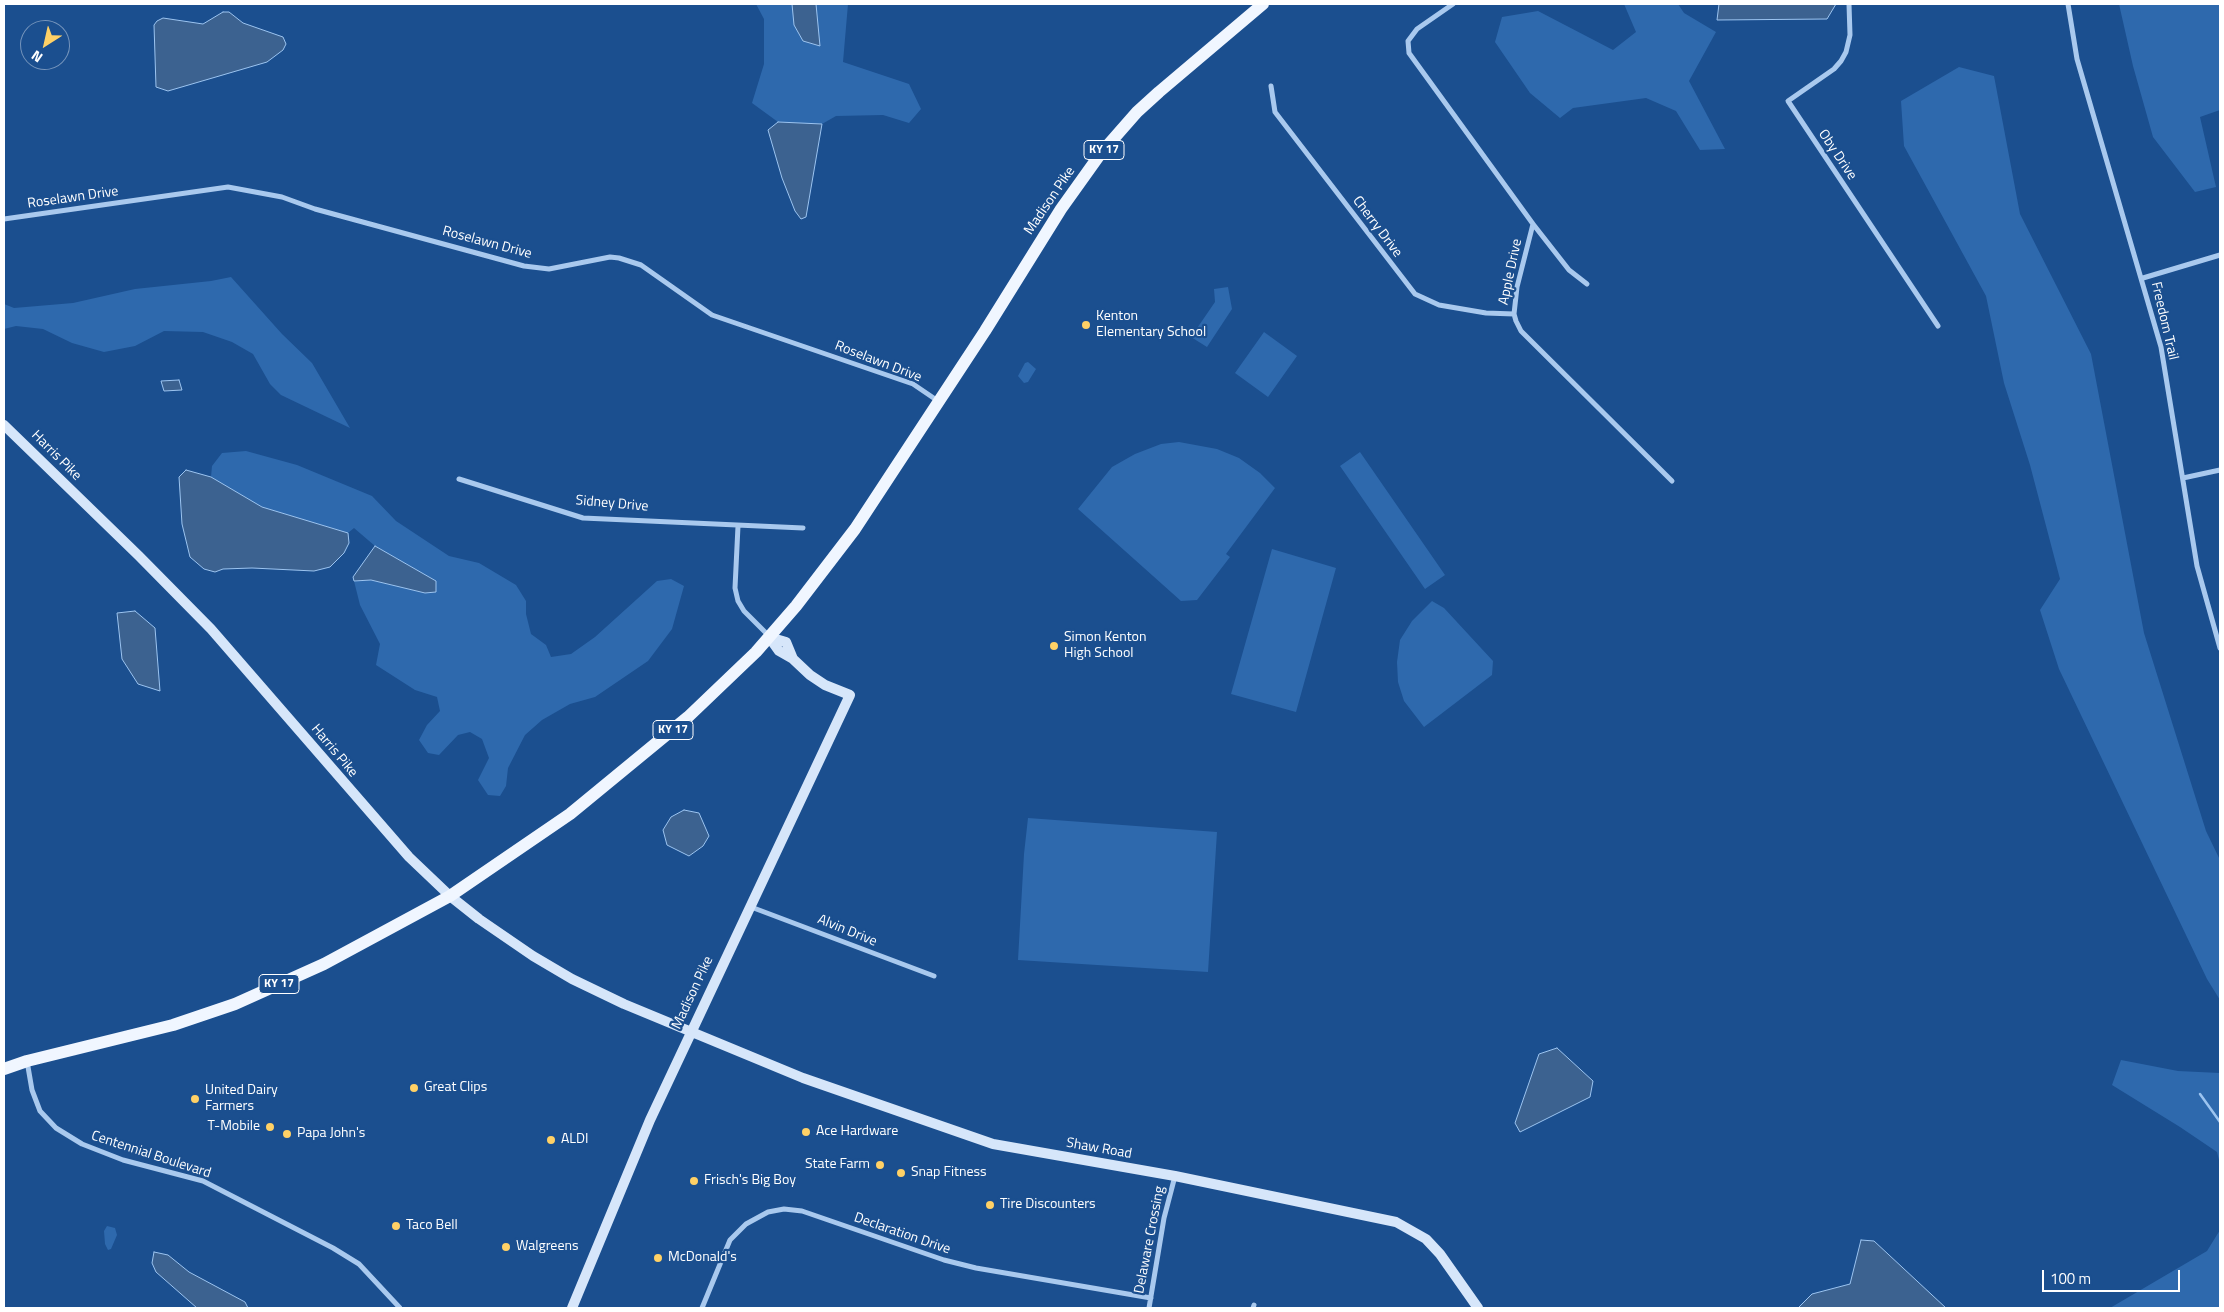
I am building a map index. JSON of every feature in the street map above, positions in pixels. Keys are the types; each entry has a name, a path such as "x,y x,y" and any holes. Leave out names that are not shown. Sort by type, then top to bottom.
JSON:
{"main road":[{"name":"Madison Pike","path":"939,401 1061,209 1101,153 1137,112 1263,4"},
{"name":"KY 17","path":"4,1069 27,1061 173,1025 228,1006 324,964 450,896 570,814 688,717 769,637 806,594 855,528 939,401"},
{"name":"Harris Pike","path":"4,425 211,629 382,828 450,896 479,920 572,979 624,1004 692,1030"},
{"name":"Madison Pike","path":"572,1308 639,1146 850,695 825,685 793,659 779,651 769,637"},
{"name":"Shaw Road","path":"692,1030 804,1078 993,1144 1175,1176 1396,1222 1426,1239 1440,1254 1478,1308"},
{"name":"KY 17","path":"4,1063 27,1061"}],"street":[{"name":"Apple Drive","path":"1453,4 1417,29 1408,41 1409,53 1533,224 1518,287 1514,314 1521,331 1672,482"},
{"name":"Oby Drive","path":"1849,4 1850,35 1841,61 1834,69 1788,101 1938,326"},
{"name":"Freedom Trail","path":"2068,4 2077,59 2143,278 2161,347 2197,566 2220,648"},
{"name":"Cherry Drive","path":"1271,86 1275,112 1415,294 1439,305 1486,314 1514,314"},
{"name":"Roselawn Drive","path":"4,219 228,187 282,197 315,209 524,266 549,269 610,257 619,258 641,266 712,315 913,384 939,401"},
{"path":"1533,224 1569,270 1587,284"},
{"path":"2143,278 2220,255"},
{"path":"2183,478 2220,470"},
{"name":"Sidney Drive","path":"459,479 583,518 803,528"},
{"path":"738,526 735,588 738,601 744,611 769,637"},
{"name":"Alvin Drive","path":"751,907 934,976"},
{"name":"Centennial Boulevard","path":"27,1061 32,1090 40,1111 56,1128 82,1144 123,1160 203,1182 333,1248 359,1264 400,1308"},
{"name":"Delaware Crossing","path":"1148,1308 1164,1218 1175,1176"},
{"name":"Declaration Drive","path":"702,1308 730,1240 746,1224 768,1212 784,1209 802,1211 944,1260 976,1268 1151,1298"}],"shaded area":[{"path":"756,4 848,4 843,62 909,84 921,109 909,123 883,115 836,116 822,124 778,122 752,103 764,64 764,19"},
{"path":"792,4 816,4 820,46 803,41 794,25"},
{"path":"1624,4 1678,4 1684,13 1716,32 1689,81 1725,149 1700,150 1676,111 1646,98 1573,108 1560,118 1530,93 1495,42 1502,17 1538,11 1613,50 1636,32"},
{"path":"1719,4 1836,4 1827,19 1717,20"},
{"path":"2119,4 2220,4 2220,110 2200,117 2216,187 2195,192 2153,137 2133,66"},
{"path":"223,12 229,12 243,23 283,37 286,44 283,50 267,62 168,91 156,87 154,25 157,21 163,18 203,24"},
{"path":"1959,67 1994,76 2020,214 2091,354 2144,633 2206,831 2220,860 2220,1000 2207,979 2059,669 2040,610 2060,579 2030,465 2004,383 1986,296 1904,146 1901,101"},
{"path":"778,122 822,124 806,217 801,219 795,211 782,178 768,130"},
{"path":"231,277 282,334 312,363 350,428 281,395 270,384 253,354 232,342 203,332 164,331 135,346 104,352 72,343 43,329 16,326 4,329 4,304 14,308 73,303 135,289"},
{"path":"1228,287 1232,309 1207,347 1191,337 1215,302 1214,289"},
{"path":"1264,332 1297,356 1268,397 1235,373"},
{"path":"1028,362 1036,369 1028,382 1024,383 1018,376 1025,363"},
{"path":"179,380 182,390 164,391 161,381"},
{"path":"1179,442 1217,449 1239,458 1260,473 1275,488 1226,554 1230,557 1197,600 1181,601 1078,509 1112,467 1135,454 1161,444"},
{"path":"246,451 297,465 372,496 396,521 449,556 479,563 516,585 526,601 526,614 531,634 546,645 551,657 571,654 595,637 657,581 671,579 684,586 672,629 648,661 595,697 570,704 542,720 525,735 508,768 506,786 500,796 488,795 478,780 489,758 482,739 470,732 458,735 439,755 428,753 419,740 427,725 440,711 437,697 415,690 376,665 380,644 360,605 354,581 371,580 425,593 436,581 375,546 354,528 348,533 262,507 211,477 212,466 222,453"},
{"path":"1360,452 1445,575 1425,589 1340,466"},
{"path":"186,470 211,477 262,507 348,533 349,543 344,553 330,567 314,571 252,568 223,569 215,572 204,569 190,557 182,524 179,477"},
{"path":"375,546 436,581 436,592 425,593 371,580 354,581 353,577"},
{"path":"1272,549 1336,568 1296,712 1231,694"},
{"path":"1432,601 1444,608 1493,661 1492,675 1424,727 1404,701 1398,682 1397,662 1400,640 1412,621"},
{"path":"135,611 155,628 160,691 138,684 122,659 117,613"},
{"path":"684,810 699,813 709,836 703,846 689,856 667,845 663,830 671,817"},
{"path":"1028,818 1217,832 1208,972 1018,960"},
{"path":"1557,1048 1593,1081 1590,1097 1520,1132 1515,1123 1539,1054"},
{"path":"2121,1060 2178,1071 2220,1073 2220,1164 2217,1152 2112,1085"},
{"path":"107,1226 115,1228 117,1235 111,1249 108,1250 105,1244 104,1231"},
{"path":"2220,1230 2220,1308 2110,1308 2207,1251"},
{"path":"1861,1240 1874,1241 1946,1308 1798,1308 1812,1294 1850,1284"},
{"path":"154,1252 168,1255 189,1272 245,1302 248,1308 197,1308 156,1272 152,1263"}],"waterway":[{"path":"2200,1094 2220,1122"}],"place":[{"name":"Kenton Elementary School","path":"1086,325"},
{"name":"Simon Kenton High School","path":"1054,646"},
{"name":"Great Clips","path":"414,1088"},
{"name":"United Dairy Farmers","path":"195,1099"},
{"name":"T-Mobile","path":"270,1127"},
{"name":"Ace Hardware","path":"806,1132"},
{"name":"Papa John's","path":"287,1134"},
{"name":"ALDI","path":"551,1140"},
{"name":"State Farm","path":"880,1165"},
{"name":"Snap Fitness","path":"901,1173"},
{"name":"Frisch's Big Boy","path":"694,1181"},
{"name":"Tire Discounters","path":"990,1205"},
{"name":"Taco Bell","path":"396,1226"},
{"name":"Walgreens","path":"506,1247"},
{"name":"McDonald's","path":"658,1258"}]}
